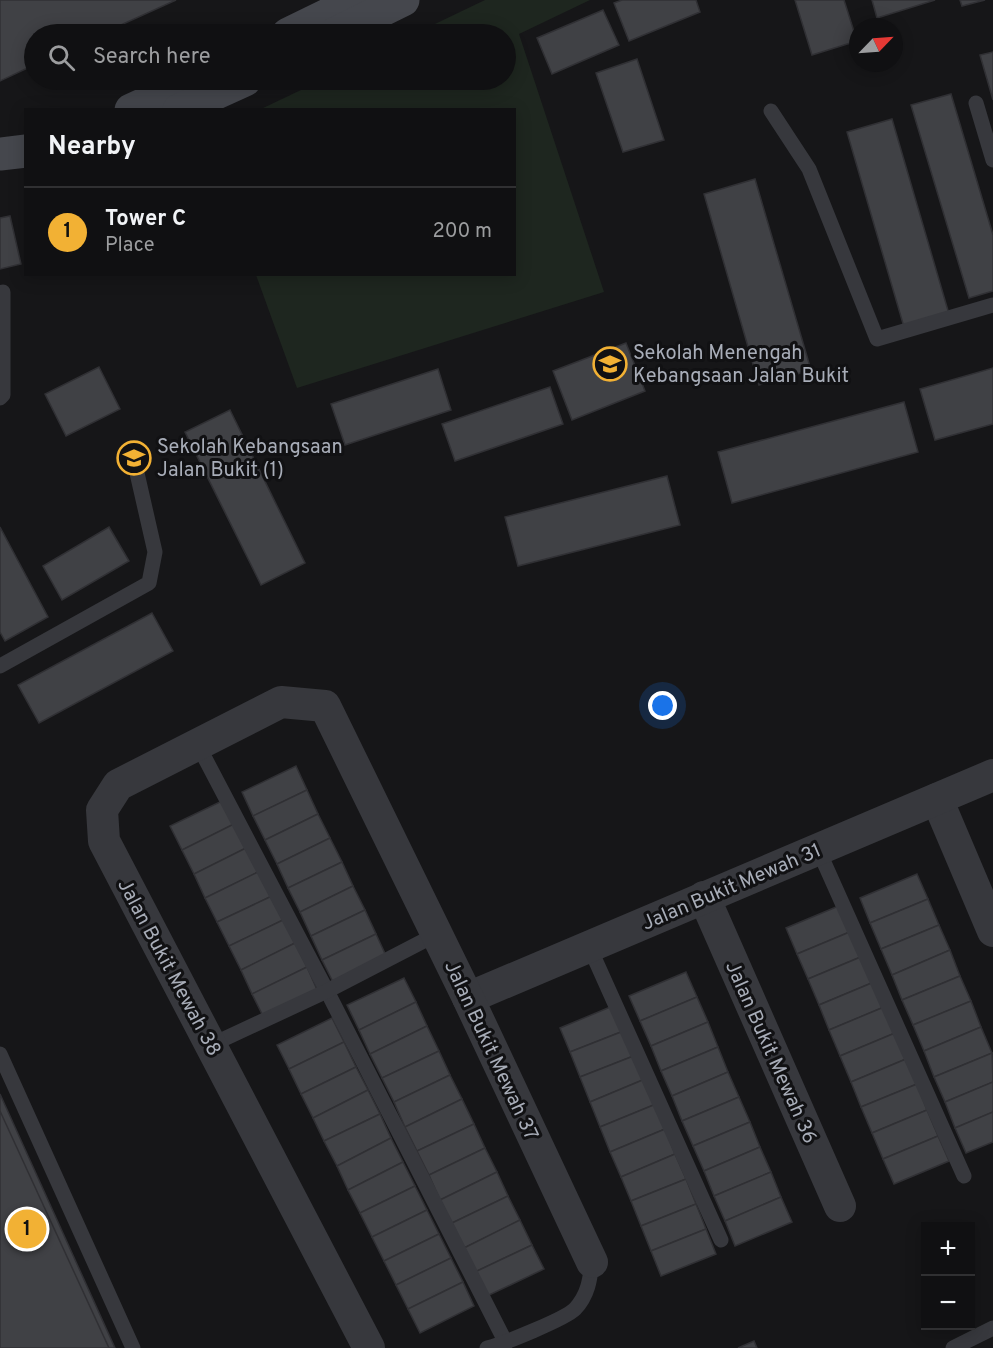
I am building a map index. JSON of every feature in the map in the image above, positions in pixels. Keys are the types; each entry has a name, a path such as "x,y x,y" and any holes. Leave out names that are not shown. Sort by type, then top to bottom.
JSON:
{"main road":[{"path":"309,24 358,0"},
{"path":"354,24 403,0"},
{"path":"135,108 175,90"},
{"path":"183,108 223,90"},
{"path":"0,132 24,132"},
{"path":"0,154 24,151"}],"street":[{"name":"Jalan Bukit Mewah 38","path":"325,706 281,702 118,785 102,810 105,841 369,1348"},
{"name":"Jalan Bukit Mewah 37","path":"325,706 468,998 592,1262"},
{"name":"Jalan Bukit Mewah 31","path":"468,998 993,775"},
{"path":"937,799 993,931"},
{"name":"Jalan Bukit Mewah 36","path":"704,897 840,1206"}],"lane":[{"path":"976,103 993,160"},
{"path":"771,111 809,169 877,339 993,305"},
{"path":"0,398 3,395 3,292"},
{"path":"0,666 149,583 155,552 134,460"},
{"path":"198,745 506,1343"},
{"path":"818,849 964,1176"},
{"path":"211,1045 327,992 437,934"},
{"path":"589,946 721,1240"},
{"path":"0,1054 133,1348"},
{"name":"Jalan Bukit Mewah 37","path":"487,1348 506,1343 573,1311 590,1287 592,1262"},
{"path":"953,1348 993,1328"}],"shaded area":[{"path":"485,0 590,0 519,34 604,292 297,388 256,276 516,276 516,108 263,108 301,90 516,90 516,24 435,24"}],"building":[{"path":"0,0 176,0 123,24 24,24 24,70 0,81"},
{"path":"622,0 696,0 700,12 629,41 614,3"},
{"path":"795,0 844,0 850,18 849,43 812,55"},
{"path":"872,0 935,0 877,18"},
{"path":"960,0 985,0 962,6"},
{"path":"603,10 619,45 552,74 537,38"},
{"path":"993,52 993,100 980,55"},
{"path":"637,59 664,140 623,152 596,73"},
{"path":"951,94 993,235 993,291 969,298 911,105"},
{"path":"892,119 949,314 904,327 847,132"},
{"path":"755,179 811,370 759,385 704,194"},
{"path":"10,216 21,264 0,269 0,218"},
{"path":"626,343 645,391 572,420 553,371"},
{"path":"99,367 120,409 66,436 45,394"},
{"path":"993,368 993,424 935,440 920,389"},
{"path":"438,369 451,410 345,445 331,404"},
{"path":"550,387 563,424 455,461 442,424"},
{"path":"904,402 918,452 732,503 718,452"},
{"path":"230,410 305,563 261,585 185,432"},
{"path":"667,476 680,525 518,566 505,517"},
{"path":"0,527 48,617 5,641 0,632"},
{"path":"109,527 129,561 62,600 43,566"},
{"path":"152,613 173,651 39,723 18,685"},
{"path":"296,766 307,790 253,816 242,792"},
{"path":"307,790 318,814 265,840 253,816"},
{"path":"224,800 236,823 182,850 170,826"},
{"path":"318,814 330,838 277,864 265,840"},
{"path":"236,823 248,847 194,874 182,850"},
{"path":"330,838 342,862 288,888 277,864"},
{"path":"248,847 260,871 205,898 194,874"},
{"path":"342,862 353,886 300,912 288,888"},
{"path":"260,871 272,896 217,922 205,898"},
{"path":"917,874 928,899 870,923 860,898"},
{"path":"353,886 365,910 311,936 300,912"},
{"path":"272,896 283,920 229,946 217,922"},
{"path":"928,899 939,925 881,949 870,923"},
{"path":"841,905 852,931 797,954 786,928"},
{"path":"365,910 376,934 322,960 311,936"},
{"path":"283,920 295,943 241,970 229,946"},
{"path":"939,925 950,950 892,975 881,949"},
{"path":"852,931 863,956 808,979 797,954"},
{"path":"376,934 387,958 334,984 322,960"},
{"path":"295,943 307,967 252,994 241,970"},
{"path":"950,950 960,976 902,1000 892,975"},
{"path":"863,956 874,982 819,1005 808,979"},
{"path":"307,967 318,992 264,1018 252,994"},
{"path":"686,972 697,997 640,1021 629,996"},
{"path":"960,976 971,1001 913,1025 902,1000"},
{"path":"404,978 416,1002 359,1030 347,1005"},
{"path":"874,982 884,1007 829,1030 819,1005"},
{"path":"697,997 708,1022 651,1046 640,1021"},
{"path":"971,1001 981,1027 924,1051 913,1025"},
{"path":"416,1002 427,1026 370,1054 359,1030"},
{"path":"615,1005 626,1030 570,1052 560,1028"},
{"path":"884,1007 895,1033 840,1056 829,1030"},
{"path":"332,1018 344,1042 289,1069 277,1045"},
{"path":"708,1022 718,1047 661,1071 651,1046"},
{"path":"427,1026 439,1051 382,1078 370,1054"},
{"path":"981,1027 992,1053 934,1077 924,1051"},
{"path":"626,1030 636,1055 580,1077 570,1052"},
{"path":"895,1033 906,1059 851,1082 840,1056"},
{"path":"344,1042 356,1067 301,1094 289,1069"},
{"path":"718,1047 728,1072 672,1096 661,1071"},
{"path":"439,1051 450,1075 394,1102 382,1078"},
{"path":"992,1053 993,1082 945,1102 934,1077"},
{"path":"636,1055 645,1079 590,1102 580,1077"},
{"path":"906,1059 917,1084 861,1107 851,1082"},
{"path":"356,1067 368,1090 313,1118 301,1094"},
{"path":"728,1072 739,1097 682,1121 672,1096"},
{"path":"450,1075 462,1099 405,1127 394,1102"},
{"path":"645,1079 656,1104 600,1127 590,1102"},
{"path":"993,1082 993,1112 955,1128 945,1102"},
{"path":"917,1084 927,1110 872,1133 861,1107"},
{"path":"368,1090 380,1114 324,1141 313,1118"},
{"path":"0,1094 115,1348 0,1348"},
{"path":"739,1097 750,1122 693,1146 682,1121"},
{"path":"462,1099 474,1124 417,1151 405,1127"},
{"path":"656,1104 665,1129 610,1152 600,1127"},
{"path":"927,1110 938,1136 883,1159 872,1133"},
{"path":"0,1111 109,1348 0,1348"},
{"path":"993,1112 993,1142 966,1153 955,1128"},
{"path":"380,1114 391,1138 337,1166 324,1141"},
{"path":"750,1122 760,1147 704,1171 693,1146"},
{"path":"474,1124 485,1148 429,1175 417,1151"},
{"path":"665,1129 675,1154 621,1177 610,1152"},
{"path":"938,1136 949,1161 894,1184 883,1159"},
{"path":"391,1138 403,1162 348,1190 337,1166"},
{"path":"760,1147 771,1172 714,1196 704,1171"},
{"path":"485,1148 497,1172 440,1200 429,1175"},
{"path":"675,1154 686,1179 631,1201 621,1177"},
{"path":"403,1162 415,1186 360,1213 348,1190"},
{"path":"497,1172 508,1196 452,1223 440,1200"},
{"path":"771,1172 781,1197 725,1221 714,1196"},
{"path":"686,1179 696,1204 641,1226 631,1201"},
{"path":"415,1186 427,1210 372,1237 360,1213"},
{"path":"508,1196 520,1220 464,1248 452,1223"},
{"path":"781,1197 792,1222 735,1246 725,1221"},
{"path":"696,1204 706,1229 651,1251 641,1226"},
{"path":"427,1210 439,1234 384,1261 372,1237"},
{"path":"520,1220 532,1245 475,1272 464,1248"},
{"path":"706,1229 716,1254 661,1276 651,1251"},
{"path":"439,1234 451,1258 396,1285 384,1261"},
{"path":"532,1245 544,1269 487,1296 475,1272"},
{"path":"451,1258 463,1282 408,1309 396,1285"},
{"path":"463,1282 474,1306 420,1333 408,1309"},
{"path":"754,1341 757,1348 738,1348"}],"place":[{"name":"Sekolah Menengah Kebangsaan Jalan Bukit","path":"610,364"},
{"name":"Sekolah Kebangsaan Jalan Bukit (1)","path":"134,458"},
{"name":"Tower C","path":"27,1229"}]}
